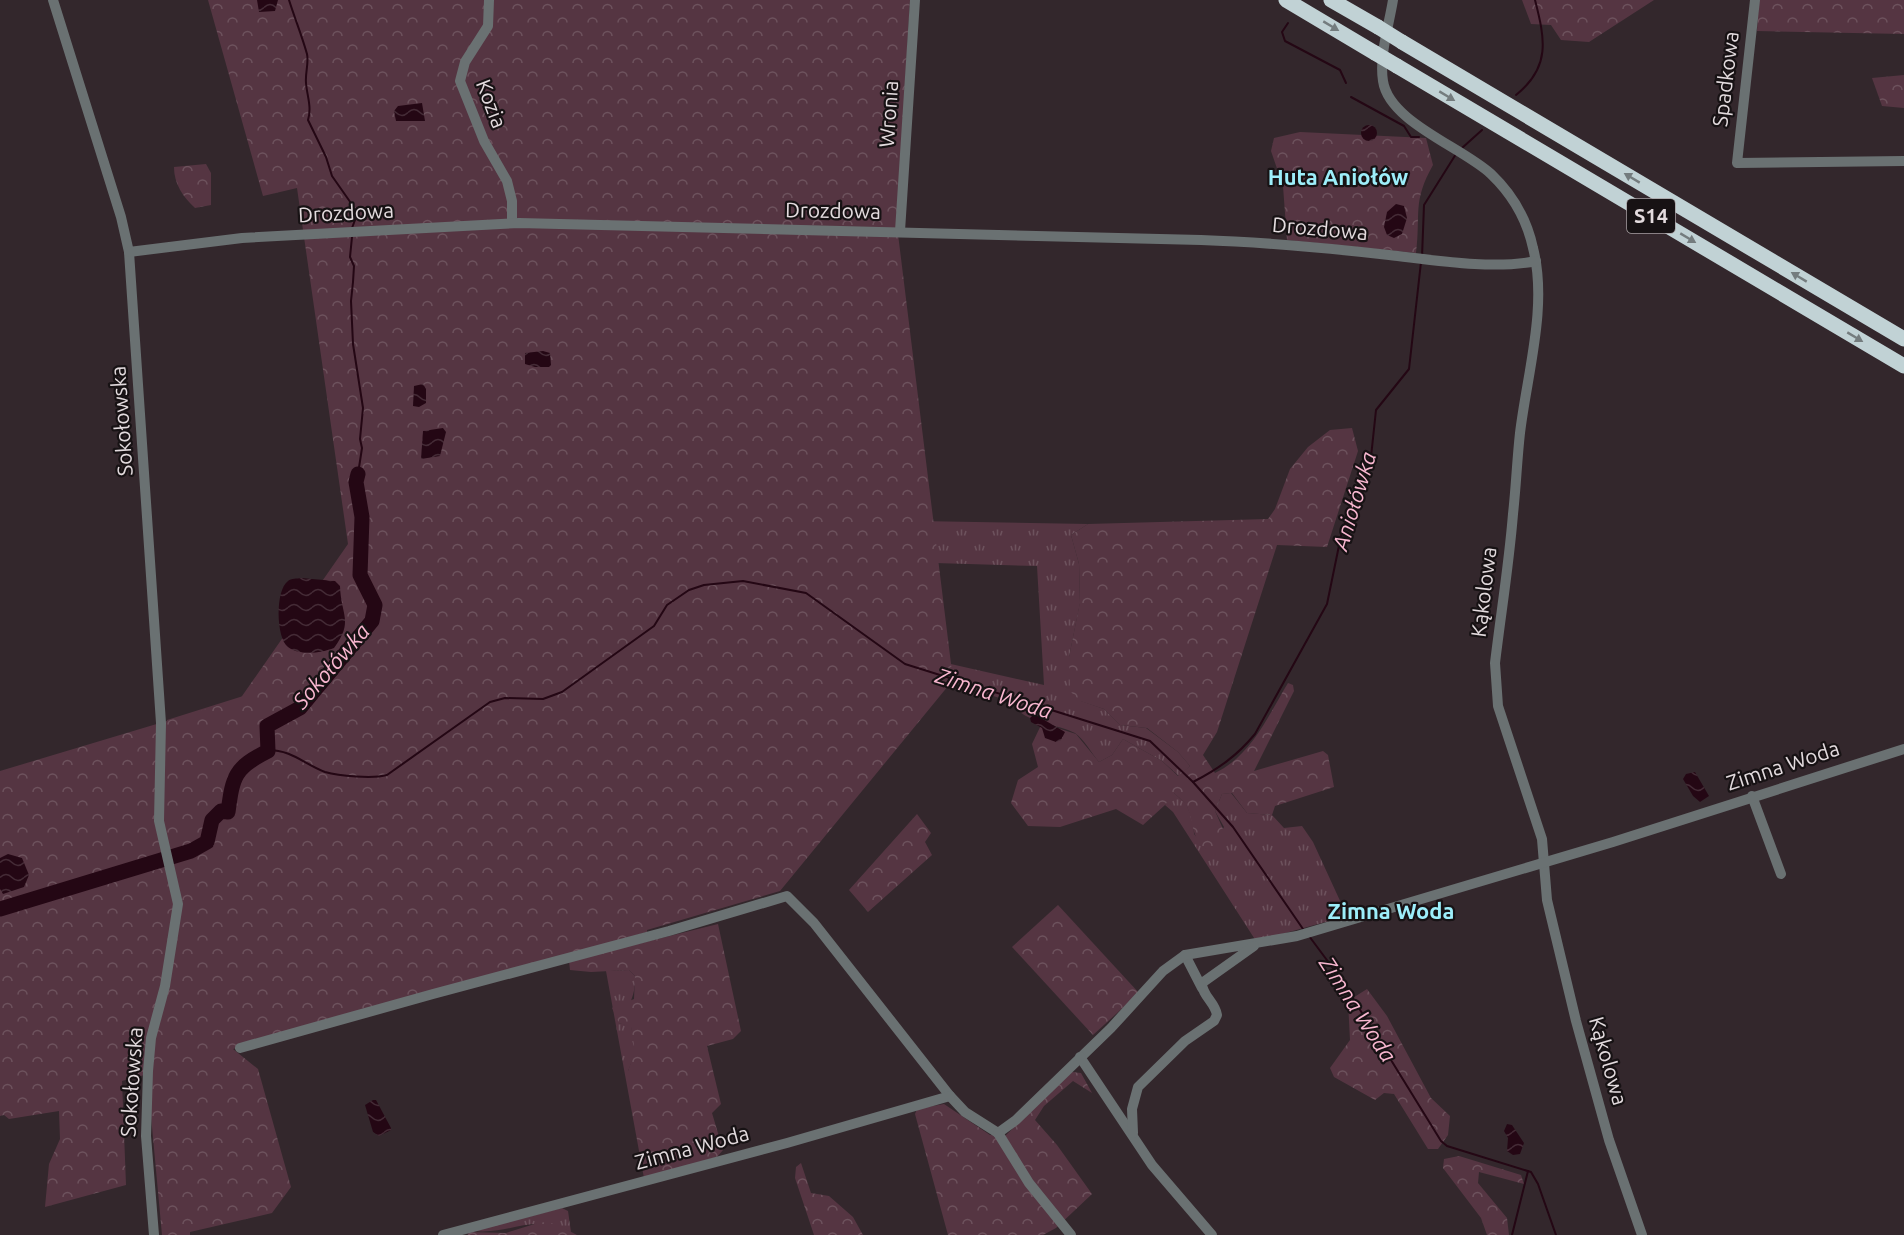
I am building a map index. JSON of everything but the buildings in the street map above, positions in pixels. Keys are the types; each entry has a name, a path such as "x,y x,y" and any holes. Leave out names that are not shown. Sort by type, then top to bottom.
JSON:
{"highway":[{"name":"S14","path":"1286,0 1904,366"},
{"name":"S14","path":"1331,0 1904,339"}],"street":[{"name":"Sokołowska","path":"53,0 121,217 129,252 161,723 159,821 178,904 165,986 151,1038 146,1136 154,1235"},
{"name":"Kozia","path":"489,0 488,26 465,62 460,81 484,141 507,181 512,201 512,224"},
{"name":"Wronia","path":"900,231 915,0"},
{"name":"Kąkolowa","path":"1393,0 1384,59 1383,81 1387,92 1406,116 1471,158 1506,189 1527,226 1536,261 1536,328 1520,432 1494,678 1498,706 1542,839 1547,900 1576,1021 1609,1140 1642,1235"},
{"name":"Spadkowa","path":"1755,0 1737,163 1904,161"},
{"name":"Drozdowa","path":"129,252 242,238 512,224 900,231 1235,241 1421,260 1503,265 1536,261"},
{"name":"Zimna Woda","path":"1185,955 1258,945 1297,936 1904,749"},
{"path":"1752,796 1781,874"},
{"path":"240,1048 669,932 787,896 814,923 950,1096 966,1112 998,1133 1029,1183 1071,1235"},
{"path":"1202,988 1205,980 1258,945"},
{"path":"998,1133 1016,1120 1163,971 1185,955 1217,1015 1214,1021 1185,1041 1138,1087 1132,1109 1133,1133"},
{"path":"1080,1057 1156,1170 1212,1235"},
{"name":"Zimna Woda","path":"443,1235 787,1143 950,1096"}],"green space":[{"path":"208,0 910,0 897,226 953,680 780,891 647,930 647,932 233,1049 258,1069 291,1187 272,1213 190,1232 190,1235 162,1235 150,1105 152,1073 122,1081 126,1185 45,1207 49,1164 60,1139 59,1111 9,1119 4,1115 0,1116 0,771 240,699 348,544 297,188 263,196"},
{"path":"1522,0 1654,0 1589,42 1561,40 1551,25 1531,24"},
{"path":"1759,0 1904,0 1904,34 1757,31"},
{"path":"1904,75 1904,108 1882,106 1872,78"},
{"path":"1300,132 1426,138 1433,165 1422,189 1418,208 1416,253 1287,240 1283,186 1271,151 1274,138"},
{"path":"206,164 211,173 211,205 195,208 180,190 174,167"},
{"path":"1352,428 1358,451 1327,547 1277,545 1217,732 1203,755 1215,773 1228,766 1258,734 1288,683 1293,685 1294,691 1254,771 1323,751 1328,755 1334,787 1275,806 1272,815 1247,813 1232,793 1222,794 1215,811 1227,838 1207,850 1195,836 1187,807 1174,793 1165,805 1143,825 1116,809 1060,827 1028,826 1011,803 1018,780 1038,767 1032,744 1042,723 1076,734 1099,762 1112,755 1123,739 1162,761 1178,776 1190,766 1178,752 1147,728 1120,725 1104,709 1080,701 1070,691 1069,657 1080,602 1079,564 1071,535 1088,524 1268,519 1275,509 1290,469 1308,447 1330,430"},
{"path":"917,521 1088,524 1071,535 1079,564 1080,603 1069,657 1081,701 1104,709 1120,725 1146,728 1178,752 1190,766 1179,776 1162,761 1123,739 1112,755 1099,762 1075,733 1032,719 1024,715 1012,702 900,666 165,799 167,720 269,688 911,655 1044,685 1037,566 902,562"},
{"path":"1173,792 1186,804 1193,820 1194,834 1206,849 1213,845 1224,827 1215,811 1222,794 1231,793 1247,813 1272,815 1284,828 1302,826 1313,842 1347,916 1256,941 1173,812 1165,805"},
{"path":"917,814 931,833 925,842 932,855 868,912 849,890"},
{"path":"1058,905 1139,993 1093,1035 1012,947"},
{"path":"718,924 741,1031 733,1039 707,1046 721,1104 712,1113 723,1150 717,1157 644,1178 628,1091 628,1071 635,1051 631,1027 619,1023 612,1008 634,999 635,976 629,970 591,972 570,970 569,961"},
{"path":"629,970 635,976 633,995 619,1023 631,1026 636,1051 628,1071 628,1091 606,971"},
{"path":"1367,989 1387,1016 1431,1098 1450,1116 1448,1135 1438,1149 1428,1149 1394,1094 1384,1093 1375,1100 1334,1077 1330,1068 1350,1040 1348,1001"},
{"path":"1072,1072 1081,1073 1092,1093 1073,1081 1044,1106 1035,1120 1057,1145 1092,1194 1056,1228 1043,1235 948,1235 915,1114 917,1109 944,1104 990,1135 1005,1136"},
{"path":"1459,1156 1521,1175 1524,1184 1479,1172 1478,1183 1507,1218 1509,1235 1487,1235 1481,1218 1443,1168 1444,1159"},
{"path":"801,1163 811,1193 829,1196 853,1217 863,1235 814,1235 795,1178 796,1167"},
{"path":"562,1208 568,1211 571,1232 545,1224 473,1231"},
{"path":"541,1222 556,1224 577,1235 468,1235 467,1232 506,1233"}],"water":[{"path":"257,0 278,0 275,11 259,12"},
{"path":"422,103 425,121 396,121 394,111 398,106"},
{"path":"1369,125 1375,127 1377,133 1375,139 1369,141 1363,139 1361,133 1363,127"},
{"path":"1396,204 1404,206 1407,218 1402,234 1394,238 1387,235 1384,227 1387,212"},
{"path":"543,351 550,353 551,365 549,367 525,364 525,353"},
{"path":"423,384 426,389 426,403 419,407 413,406 414,386"},
{"path":"443,428 446,432 440,456 421,459 423,431"},
{"path":"301,578 335,581 340,586 345,624 344,631 334,648 304,653 293,650 284,642 279,625 281,594 288,581"},
{"path":"1034,714 1065,732 1061,740 1056,742 1045,738 1042,728 1031,722 1030,718"},
{"path":"1695,772 1709,796 1700,802 1693,796 1683,779 1686,774"},
{"path":"8,854 22,858 29,875 24,887 3,894 0,889 0,858"},
{"path":"376,1100 391,1128 379,1136 373,1132 365,1105"},
{"path":"1507,1124 1512,1125 1524,1143 1520,1154 1513,1155 1507,1151 1508,1138 1504,1131"}],"waterway":[{"name":"Sokołówka","path":"289,0 307,54 306,83 310,111 308,120 326,157 332,176 353,206 355,220 352,228"},
{"name":"Aniołówka","path":"1516,95 1535,74 1540,63 1543,40 1535,0"},
{"path":"1288,23 1282,32 1285,41 1340,70 1346,83"},
{"path":"1351,97 1404,126 1411,137 1419,137"},
{"name":"Aniołówka","path":"1462,148 1482,130"},
{"name":"Aniołówka","path":"1422,257 1424,205 1456,154"},
{"name":"Sokołówka","path":"352,237 350,257 354,266 351,301 353,344 363,408 360,439 362,448 358,474"},
{"name":"Aniołówka","path":"1193,782 1227,761 1255,734 1327,604 1342,531 1371,457 1376,410 1409,369 1421,262"},
{"name":"Sokołówka","path":"0,909 191,851 207,842 212,820 221,811 228,812 237,774 248,763 268,751 267,726 300,708 372,621 375,605 360,575 362,517 356,482 358,474"},
{"name":"Zimna Woda","path":"268,750 284,752 325,772 365,777 387,775 490,702 505,698 543,699 562,692 654,626 667,605 689,590 704,585 743,581 806,593 905,664 1150,741 1193,782 1233,827 1303,929"},
{"name":"Zimna Woda","path":"1309,936 1341,979 1441,1141 1447,1146 1531,1172 1538,1184 1556,1235"},
{"path":"1512,1235 1528,1171"}],"district":[{"name":"Huta Aniołów","path":"1338,177"},
{"name":"Zimna Woda","path":"1391,911"}]}
